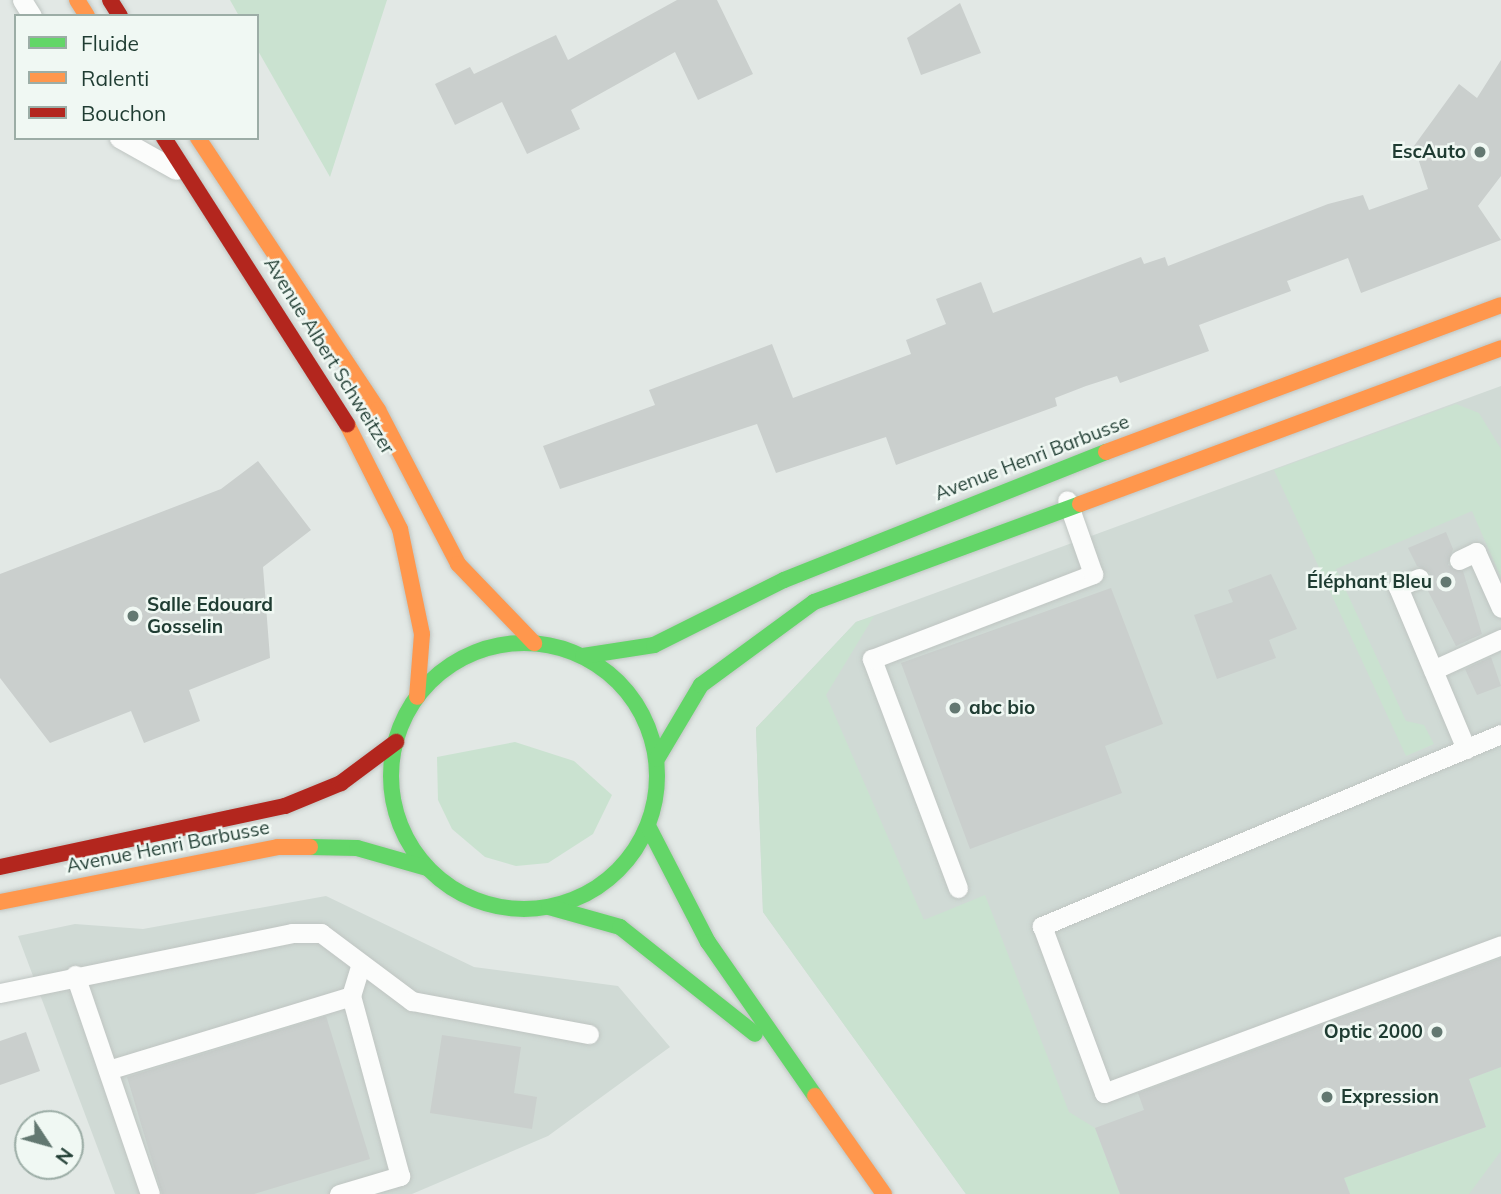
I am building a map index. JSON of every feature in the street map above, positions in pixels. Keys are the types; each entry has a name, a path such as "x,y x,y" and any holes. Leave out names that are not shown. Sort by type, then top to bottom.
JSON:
{"main road":[{"name":"Avenue Albert Schweitzer","path":"165,140 323,380 392,508 422,634 417,697"},
{"name":"Avenue Albert Schweitzer","path":"199,140 378,410 458,564 534,643"},
{"name":"Avenue Henri Barbusse","path":"583,656 654,645 811,568 1057,469 1496,307"},
{"path":"549,907 604,883 648,826 657,759 701,685 792,615 871,576 1501,348"},
{"path":"657,759 647,724 629,693 583,656 534,643 474,652 417,697 396,742 394,803 427,868 478,901 549,907 605,921 639,939 793,1067"},
{"name":"Avenue Henri Barbusse","path":"0,867 285,806 341,783 396,742"},
{"path":"648,826 681,898 793,1067 884,1194"},
{"name":"Avenue Henri Barbusse","path":"0,902 278,847 357,848 427,868"}],"lane":[{"path":"123,140 189,176"},
{"path":"1496,307 1501,335"},
{"path":"958,888 872,659 1093,575 1057,469"},
{"path":"1459,560 1476,552 1501,608"},
{"path":"1419,578 1398,587 1466,749"},
{"path":"1433,670 1501,639"},
{"path":"1501,734 1042,926 1104,1093 1501,945"},
{"path":"0,993 75,975 292,933 321,933 412,1001 589,1034"},
{"path":"339,1194 400,1176 351,996 361,964"},
{"path":"75,975 150,1194"},
{"path":"108,1070 351,996"}],"shaded area":[{"path":"1501,386 1501,1194 966,1194 763,912 756,728 856,622"},
{"path":"326,896 474,967 618,986 670,1047 548,1136 412,1194 115,1194 18,936 75,924 143,929"}],"green space":[{"path":"230,0 387,0 330,177 259,53 259,14 238,14"},
{"path":"1456,404 1479,413 1501,449 1501,578 1472,511 1336,569 1406,721 1424,725 1434,744 1406,756 1274,470"},
{"path":"874,616 826,695 924,920 985,895 1069,1112 1095,1128 1120,1194 966,1194 763,912 756,728 856,622"},
{"path":"515,742 574,761 612,795 593,834 548,863 516,866 485,857 452,829 438,800 437,757"},
{"path":"1501,1067 1501,1151 1469,1194 1350,1194 1344,1178 1486,1127 1469,1079"}],"building":[{"path":"677,0 717,0 753,74 698,100 675,52 571,110 580,129 527,154 502,102 455,125 435,84 470,67 474,74 556,35 568,60"},
{"path":"960,3 981,53 921,75 907,38"},
{"path":"1501,60 1501,176 1478,206 1501,240 1361,293 1348,258 1287,281 1291,291 1199,325 1209,351 1120,383 1117,376 1086,386 1055,398 1057,406 896,465 886,437 776,473 757,424 560,489 543,446 655,405 649,390 772,344 793,398 911,354 906,340 946,324 936,299 981,282 993,313 1141,257 1144,264 1165,257 1168,266 1328,204 1363,195 1369,210 1428,189 1414,146 1459,84 1477,98"},
{"name":"Salle Edouard Gosselin","path":"258,461 311,530 263,567 270,658 189,690 200,721 144,743 131,711 50,743 0,678 0,574 221,489"},
{"name":"Éléphant Bleu","path":"1446,532 1453,549 1448,565 1463,571 1482,634 1456,646 1426,587 1430,573 1417,566 1408,548"},
{"path":"1271,574 1297,629 1269,640 1276,658 1217,679 1194,615 1233,602 1228,590"},
{"path":"1111,588 1163,724 1105,746 1122,793 970,849 901,663"},
{"path":"1491,657 1501,686 1477,695 1465,669"},
{"name":"Expression","path":"1501,958 1501,1067 1469,1079 1486,1127 1344,1178 1350,1194 1120,1194 1095,1128 1144,1110 1138,1093"},
{"path":"326,1016 370,1159 254,1194 162,1194 127,1077"},
{"path":"26,1032 40,1071 0,1085 0,1041"},
{"path":"442,1035 521,1047 514,1093 537,1097 532,1129 430,1113"}],"traffic: fast":[{"path":"583,656 654,645 784,580 1106,452"},
{"path":"657,759 701,685 814,602 1080,504"},
{"path":"511,643 537,643 575,653 598,665 618,682 635,702 647,725 655,750 657,776 655,802 647,827 635,850 618,870 598,887 575,899 550,907 511,909 485,903 461,893 440,879 421,860 407,839 397,815 391,789 391,763 397,737 407,713 421,692 440,673 461,659 485,649 511,643"},
{"path":"648,826 708,942 815,1096"},
{"path":"310,847 357,848 427,868"},
{"path":"549,907 620,927 755,1034"}],"traffic: slow":[{"path":"77,0 86,14"},
{"path":"199,140 378,410 458,564 534,643"},
{"path":"1106,452 1501,305"},
{"path":"1080,504 1501,348"},
{"path":"347,424 400,529 422,634 417,697"},
{"path":"0,902 278,847 310,847"},
{"path":"815,1096 884,1194"}],"traffic: jam":[{"path":"110,0 119,14"},
{"path":"165,140 347,424"},
{"path":"0,867 285,806 341,783 396,742"}],"place":[{"name":"EscAuto","path":"1480,152"},
{"name":"Éléphant Bleu","path":"1446,582"},
{"name":"Salle Edouard Gosselin","path":"133,616"},
{"name":"abc bio","path":"955,708"},
{"name":"Optic 2000","path":"1437,1032"},
{"name":"Expression","path":"1327,1097"}]}
